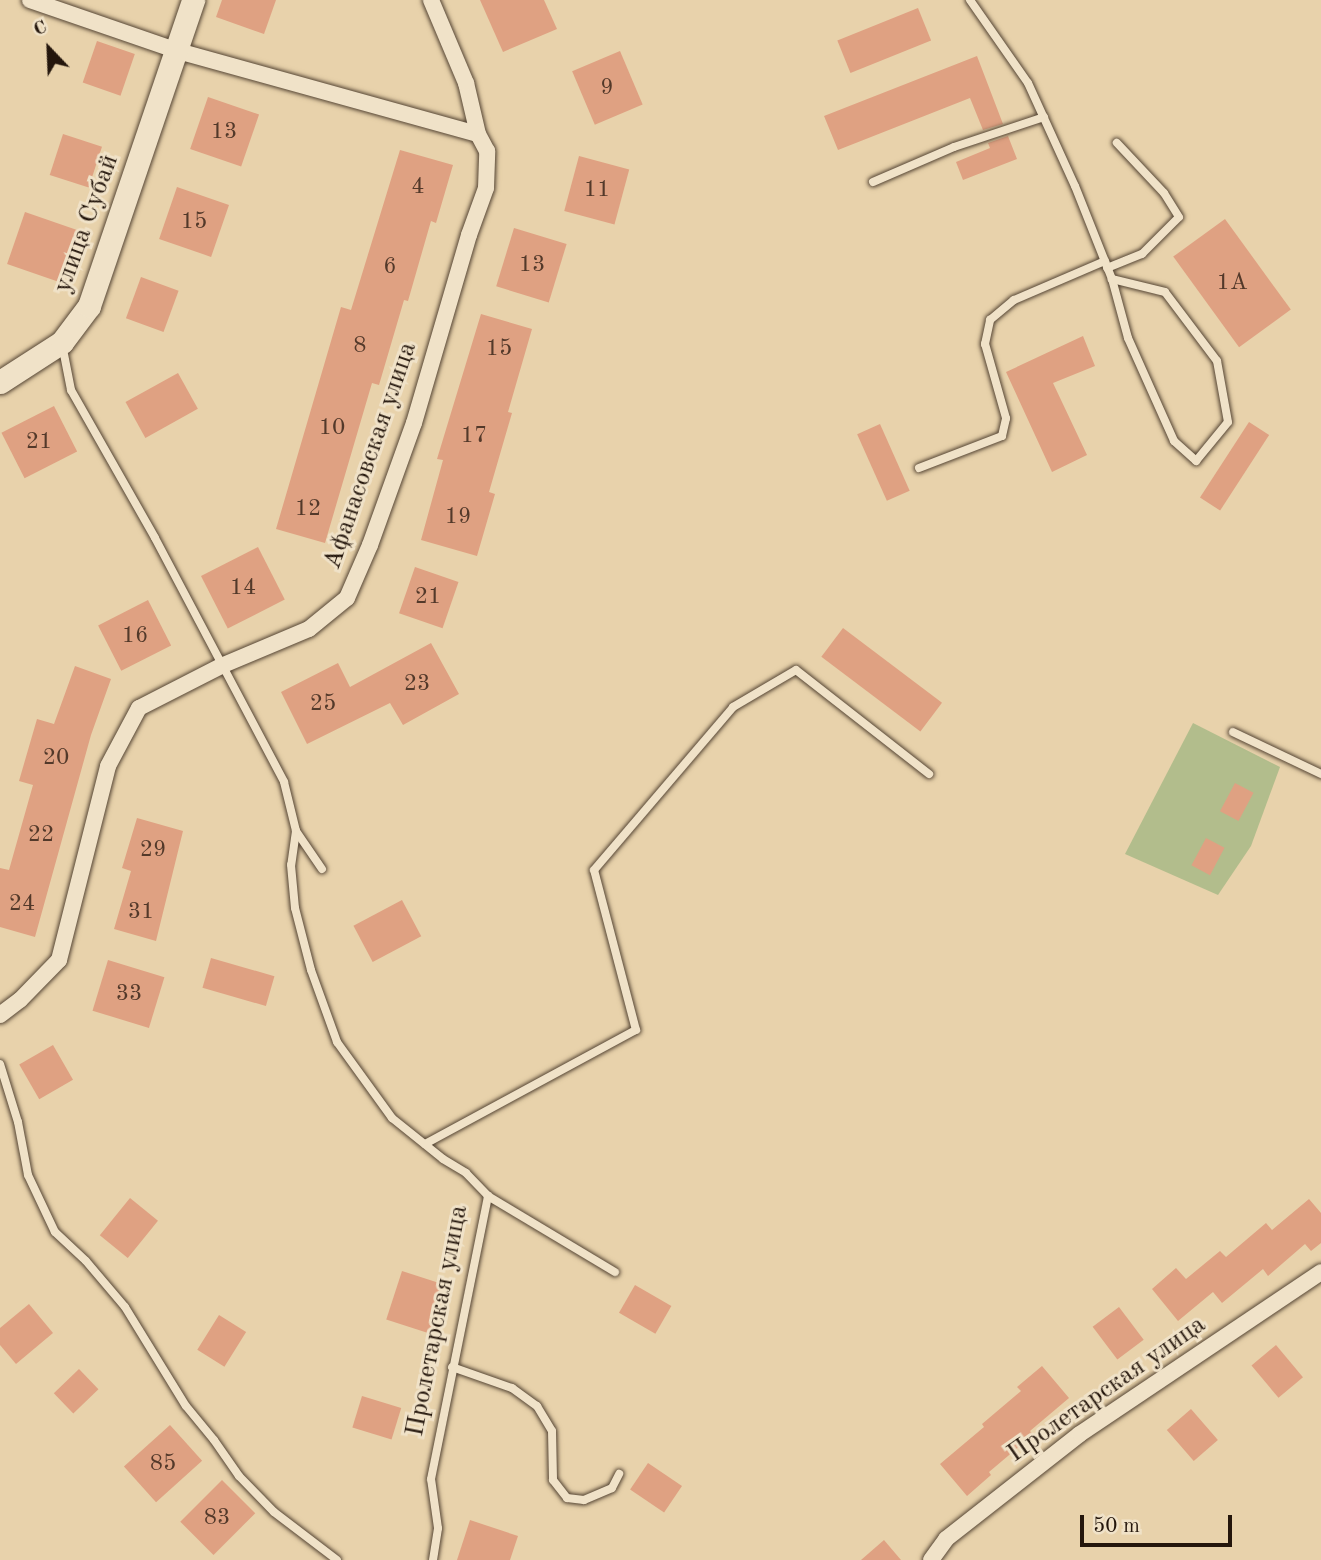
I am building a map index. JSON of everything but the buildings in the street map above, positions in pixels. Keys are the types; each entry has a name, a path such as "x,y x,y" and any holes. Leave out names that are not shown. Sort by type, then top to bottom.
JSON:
{"street":[{"path":"30,0 178,51 478,134"},
{"name":"улица Субай","path":"0,383 62,342 89,306 178,51 193,0"},
{"name":"Афанасовская улица","path":"0,1015 20,1000 59,960 108,766 139,709 221,666 309,629 347,598 370,545 414,423 469,235 486,188 487,151 478,134 466,83 431,0"},
{"name":"Пролетарская улица","path":"931,1560 946,1539 1080,1434 1321,1272"}],"lane":[{"path":"970,0 1028,83 1112,279 1128,338 1174,441 1196,461 1228,422 1217,361 1164,292 1112,279"},
{"path":"873,182 954,147 1044,117"},
{"path":"919,468 1002,436 1006,418 985,344 990,320 1014,300 1142,254 1179,217 1164,193 1117,143"},
{"path":"62,342 71,390 155,538 284,782 296,831 322,869"},
{"path":"425,1144 636,1030 594,870 733,707 796,670 929,774"},
{"path":"1233,732 1321,774"},
{"path":"296,831 291,865 295,908 311,970 337,1042 392,1118 466,1173 488,1196"},
{"path":"0,1064 18,1122 28,1175 55,1232 86,1261 125,1307 186,1406 215,1440 239,1476 274,1512 337,1560"},
{"name":"Пролетарская улица","path":"433,1560 438,1528 431,1479 488,1196 615,1272"},
{"path":"452,1367 512,1388 537,1406 552,1432 553,1480 567,1498 584,1500 612,1488 618,1474"}],"green space":[{"path":"1193,723 1280,767 1251,846 1218,895 1125,854"}]}
